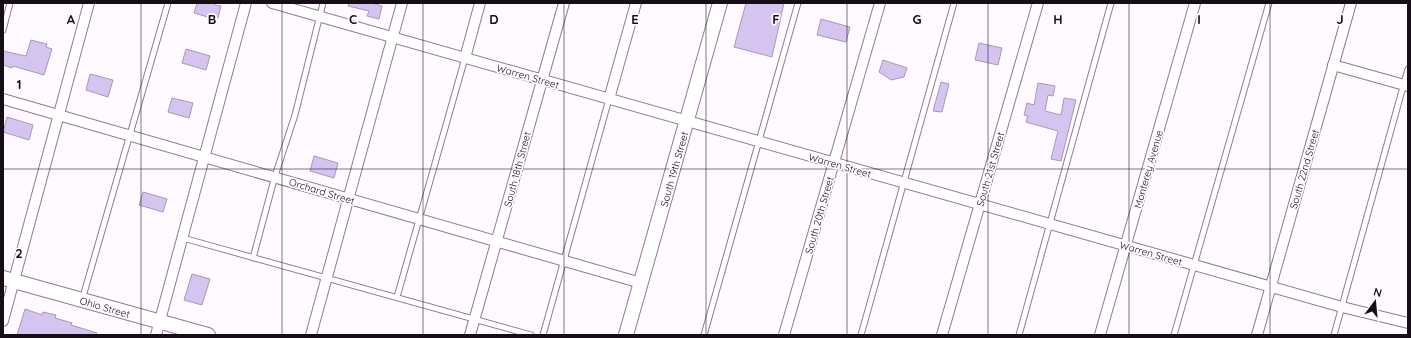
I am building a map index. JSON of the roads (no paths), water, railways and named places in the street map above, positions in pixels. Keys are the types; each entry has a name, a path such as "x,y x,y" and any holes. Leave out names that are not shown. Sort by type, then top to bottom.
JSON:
{"street":[{"path":"3,321 9,280 89,3"},
{"path":"158,328 246,3"},
{"name":"Warren Street","path":"272,3 1270,287 1408,323"},
{"path":"311,335 328,279 402,3"},
{"path":"465,58 480,3"},
{"name":"South 18th Street","path":"470,335 564,3"},
{"path":"609,99 636,3"},
{"name":"South 19th Street","path":"626,335 688,122 720,3"},
{"name":"South 20th Street","path":"784,335 880,3"},
{"name":"South 21st Street","path":"942,335 1038,3"},
{"name":"Monterey Avenue","path":"1100,335 1195,3"},
{"name":"South 22nd Street","path":"1257,335 1351,3"},
{"path":"1333,66 1406,85"},
{"name":"Orchard Street","path":"3,99 275,176 420,220 641,283"},
{"name":"Ohio Street","path":"9,280 82,300 158,328 208,335"}],"lane":[{"path":"3,30 10,3"},
{"path":"82,300 168,3"},
{"path":"253,258 275,176 295,115 323,3"},
{"path":"704,335 798,3"},
{"path":"861,335 954,3"},
{"path":"1019,335 1111,3"},
{"path":"1174,335 1269,3"},
{"path":"397,298 465,58"},
{"path":"1334,335 1406,85 1408,69"},
{"path":"543,335 609,99"},
{"path":"183,238 397,298 475,318 531,335"}]}
